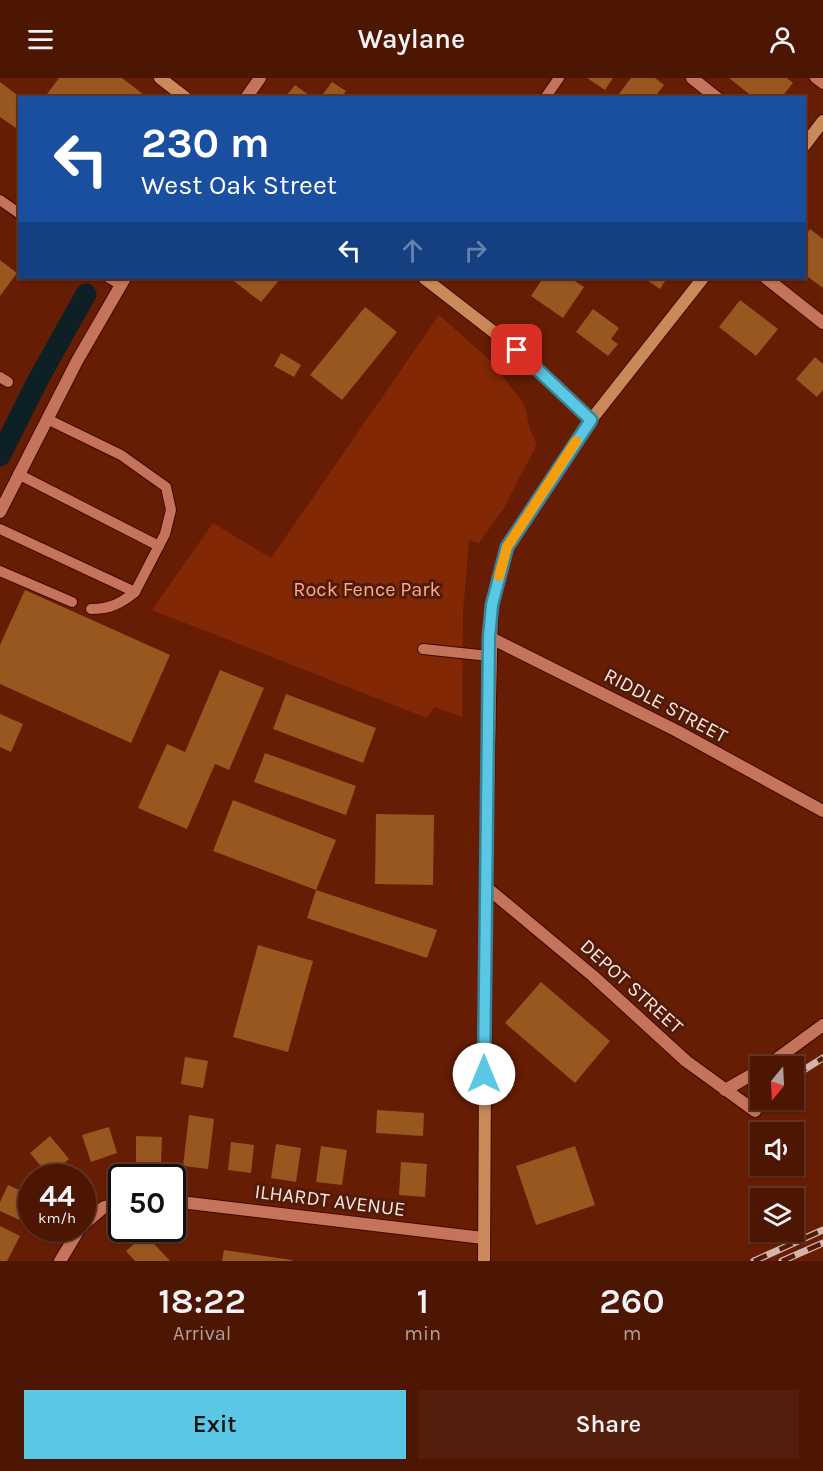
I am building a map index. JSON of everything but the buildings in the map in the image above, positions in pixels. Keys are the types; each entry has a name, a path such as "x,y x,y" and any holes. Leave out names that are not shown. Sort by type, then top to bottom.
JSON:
{"main road":[{"path":"160,78 183,96"},
{"path":"806,143 823,121"},
{"path":"425,279 517,350 591,420"},
{"path":"484,1261 489,637 492,605 507,547 591,420 702,279"}],"street":[{"path":"247,96 260,78"},
{"path":"692,78 714,96"},
{"path":"767,279 823,323"},
{"path":"0,512 47,419 123,281"},
{"name":"RIDDLE STREET","path":"489,637 677,731 823,811"},
{"name":"DEPOT STREET","path":"486,887 593,976 686,1061 755,1111"},
{"path":"781,1056 823,1025"},
{"path":"725,1090 750,1076"},
{"name":"ILHARDT AVENUE","path":"186,1203 483,1238"},
{"path":"60,1261 72,1242"}],"lane":[{"path":"546,96 559,78"},
{"path":"815,78 823,84"},
{"path":"0,200 18,213"},
{"path":"47,419 121,455 166,487 171,510 165,534 135,592 120,604 106,609 91,609"},
{"path":"18,474 159,546"},
{"path":"0,529 135,592"},
{"path":"0,571 72,602"},
{"path":"423,649 489,656"}],"green space":[{"name":"Rock Fence Park","path":"439,315 491,361 524,404 531,432 537,444 504,508 479,543 469,540 463,613 462,717 434,707 427,718 152,610 213,523 271,558"}],"waterway":[{"path":"0,456 38,380 86,294"}],"railway":[{"path":"804,1070 823,1058"},
{"path":"754,1261 823,1230"},
{"path":"782,1261 823,1243"}],"slow traffic":[{"path":"499,576 507,547 576,441"}],"route":[{"path":"484,1074 489,637 492,605 507,547 591,420 517,350"}]}
